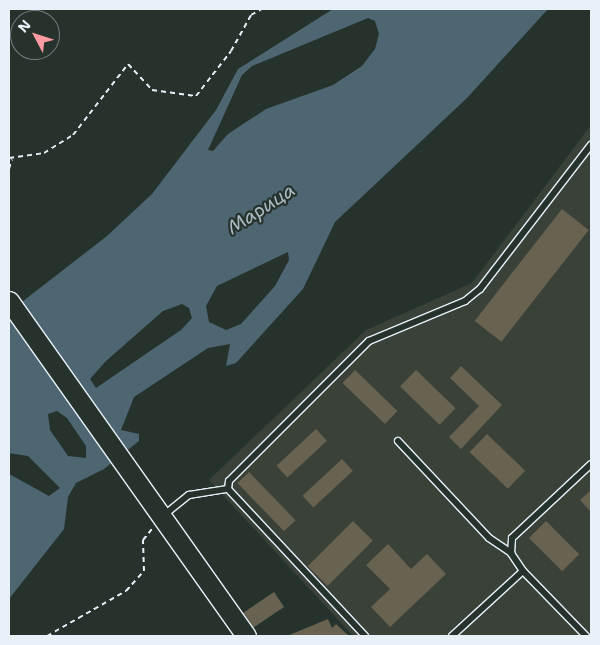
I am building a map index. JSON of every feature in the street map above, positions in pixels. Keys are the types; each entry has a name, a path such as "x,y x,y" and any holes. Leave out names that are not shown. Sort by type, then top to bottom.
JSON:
{"main road":[{"path":"9,301 163,516 246,636"}],"lane":[{"path":"365,636 228,489 229,480 368,341 465,301 480,289 591,145"},
{"path":"398,441 489,538 511,552 523,571 586,636"},
{"path":"511,552 512,538 591,464"},
{"path":"163,516 189,495 228,489"},
{"path":"452,636 523,571"}],"path":[{"path":"9,158 44,153 73,134 128,64 152,90 196,96 231,51 251,15 262,9"},
{"path":"9,169 12,159"},
{"path":"47,636 126,590 144,571 143,540 163,516"}],"shaded area":[{"path":"591,125 591,636 353,636 209,480 366,330 472,283"}],"water":[{"name":"Марица","path":"333,9 548,9 467,98 335,222 303,289 236,363 226,366 230,344 208,348 134,397 121,430 139,434 139,441 104,469 76,483 68,497 64,529 9,599 9,474 49,496 60,488 28,456 9,453 9,312 107,236 152,194 216,110 238,69","holes":["368,18 375,21 379,34 375,49 362,66 333,85 266,109 228,134 213,151 208,150 242,75 252,66","288,252 289,260 275,286 241,324 226,330 209,322 206,306 217,286","182,304 189,308 192,318 181,330 96,388 90,379 106,361 163,311","57,411 67,418 86,446 86,458 68,456 50,430 48,414"]}],"building":[{"path":"562,209 589,230 501,342 475,321"},
{"path":"461,366 502,405 461,449 449,437 479,406 450,378"},
{"path":"355,370 397,411 385,424 342,383"},
{"path":"416,370 456,408 440,425 400,387"},
{"path":"316,429 327,441 287,478 277,466"},
{"path":"487,434 525,471 508,489 470,452"},
{"path":"342,459 353,471 313,508 303,496"},
{"path":"249,472 296,520 284,531 237,483"},
{"path":"591,490 591,512 580,500"},
{"path":"353,521 373,541 328,586 308,566"},
{"path":"546,521 579,554 562,571 529,538"},
{"path":"388,544 411,569 427,554 446,574 390,627 371,607 390,589 366,565"},
{"path":"274,592 284,607 253,628 243,613"},
{"path":"328,619 332,628 336,624 349,636 287,636"}]}
